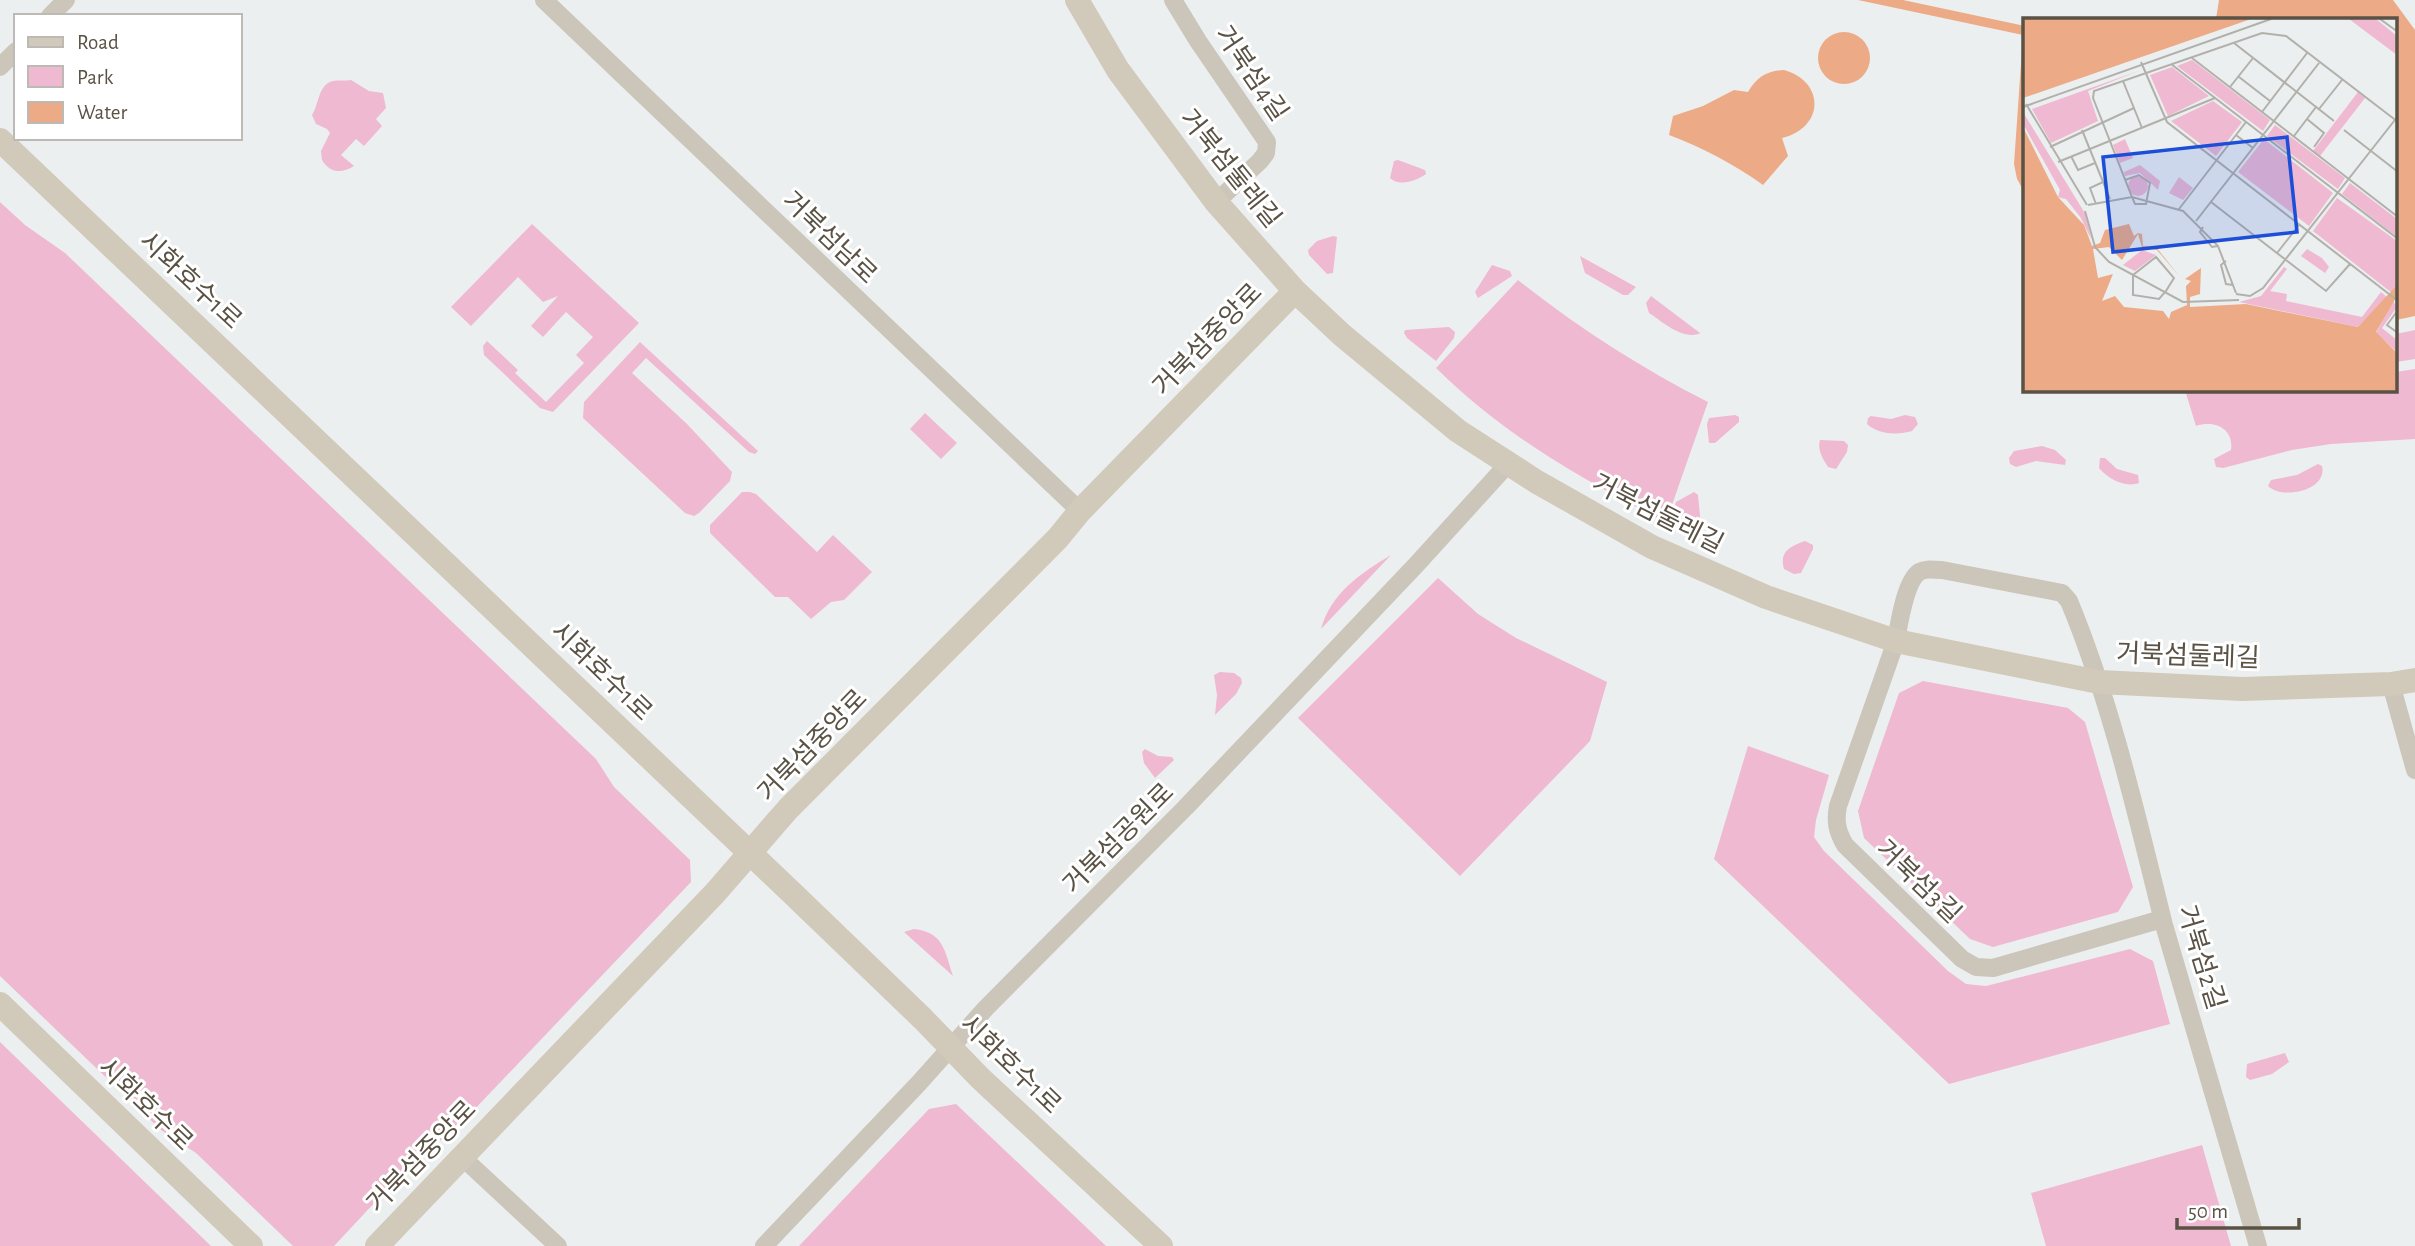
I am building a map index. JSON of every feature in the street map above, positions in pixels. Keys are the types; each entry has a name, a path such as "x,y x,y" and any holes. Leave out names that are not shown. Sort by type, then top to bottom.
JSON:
{"street":[{"path":"52,14 66,0"},
{"name":"거북섬남로","path":"544,0 1080,511"},
{"name":"거북섬둘레길","path":"1077,0 1118,70 1216,202 1295,291 1342,335 1458,431 1507,465 1664,552 1766,597 1896,641 2099,682 2242,689 2391,684 2415,680"},
{"name":"거북섬4길","path":"1173,0 1198,41 1263,132 1267,142 1266,153 1261,161 1216,202"},
{"path":"0,67 14,53"},
{"name":"시화호수1로","path":"0,140 1161,1246"},
{"name":"거북섬중앙로","path":"377,1246 751,853 788,809 1058,538 1080,511 1295,291"},
{"name":"거북섬공원로","path":"765,1246 986,1008 1249,741 1507,465"},
{"name":"거북섬2길","path":"1896,641 1901,614 1912,582 1919,573 1928,569 2062,593 2069,601 2099,682 2162,919 2258,1246"},
{"name":"거북섬3길","path":"1896,641 1838,806 1835,818 1844,845 1962,959 1976,967 1993,968 2162,919"},
{"path":"2391,684 2415,770"},
{"name":"시화호수로","path":"0,1004 251,1246"},
{"path":"462,1157 558,1246"}],"green space":[{"path":"351,80 369,91 383,93 386,108 376,119 382,126 364,146 356,139 341,155 354,166 336,171 322,160 321,151 330,133 316,124 312,115 324,86 333,81"},
{"path":"1394,161 1425,170 1426,174 1408,182 1394,181 1390,178"},
{"path":"0,202 25,225 65,253 596,759 614,787 690,860 691,882 452,1133 421,1153 334,1246 293,1246 196,1153 161,1130 0,976"},
{"path":"532,224 639,323 553,412 540,408 484,355 483,346 487,341 518,370 515,373 546,402 584,363 576,355 593,337 566,312 543,337 531,326 558,296 543,302 518,277 471,326 451,307"},
{"path":"1337,237 1333,273 1327,274 1309,255 1308,250 1317,241"},
{"path":"1580,256 1636,287 1628,295 1623,295 1585,273"},
{"path":"1492,265 1510,271 1512,276 1478,298 1475,292"},
{"path":"1518,280 1610,346 1708,402 1666,522 1574,472 1516,435 1436,368"},
{"path":"1651,296 1701,333 1687,335 1680,333 1649,313 1646,303"},
{"path":"1449,327 1455,332 1454,338 1436,361 1404,333 1405,330"},
{"path":"2415,330 2415,359 2398,362 2398,334"},
{"path":"640,342 758,451 755,454 749,452 646,358 632,373 687,424 732,472 730,481 694,516 685,513 583,418 584,402"},
{"path":"2415,369 2415,439 2331,444 2292,450 2223,468 2216,467 2214,459 2231,450 2229,436 2216,425 2196,426 2186,392 2398,392 2398,372"},
{"path":"925,413 957,443 941,459 910,429"},
{"path":"1735,415 1739,417 1739,422 1715,443 1709,443 1709,418"},
{"path":"1905,415 1915,417 1918,424 1912,431 1889,433 1867,424 1871,416 1891,419"},
{"path":"1820,440 1844,441 1848,445 1847,452 1836,469 1828,467 1824,461"},
{"path":"2042,446 2055,450 2066,460 2065,465 2036,461 2016,467 2010,464 2009,458 2014,451"},
{"path":"2100,458 2105,458 2117,469 2138,475 2139,483 2123,483 2107,476 2099,468"},
{"path":"2318,464 2322,466 2322,475 2318,482 2302,491 2283,492 2268,486 2271,480 2297,475"},
{"path":"742,492 756,494 817,552 833,535 872,572 844,600 831,602 811,619 788,597 775,597 710,533 710,525"},
{"path":"1694,492 1698,495 1700,529 1676,523 1671,518 1676,502"},
{"path":"1805,541 1813,545 1813,549 1801,573 1794,574 1784,569 1783,558 1787,550"},
{"path":"1391,555 1321,629 1332,605 1348,585"},
{"path":"1438,578 1478,614 1516,638 1607,682 1590,741 1460,876 1298,718"},
{"path":"1220,672 1234,673 1241,678 1242,683 1236,694 1215,715 1217,695 1214,675"},
{"path":"1923,681 2068,708 2085,722 2133,887 2118,912 1993,947 1970,939 1864,838 1858,811 1899,693"},
{"path":"1748,746 1829,775 1814,837 1824,851 1948,971 1966,984 1986,986 2130,949 2153,961 2170,1024 1949,1084 1714,859"},
{"path":"1145,749 1174,760 1155,778 1144,763 1142,752"},
{"path":"914,929 932,934 942,945 953,976 904,932"},
{"path":"0,1042 211,1246 0,1246"},
{"path":"2285,1053 2289,1062 2272,1074 2250,1080 2246,1077 2247,1064"},
{"path":"956,1104 1106,1246 799,1246 929,1109"},
{"path":"2202,1145 2231,1246 2046,1246 2031,1193"}],"water":[{"path":"1858,0 1903,0 2023,26 2023,35"},
{"path":"2219,0 2393,0 2415,30 2415,316 2398,320 2398,18 2216,18"},
{"path":"1844,32 1854,34 1862,40 1868,48 1868,68 1862,76 1854,82 1844,84 1834,82 1826,76 1820,68 1818,58 1820,48 1826,40 1834,34"},
{"path":"2023,35 2023,190 2017,179 2014,164"},
{"path":"1784,70 1798,76 1807,84 1813,94 1814,105 1806,125 1796,133 1782,138 1788,156 1763,185 1718,157 1669,135 1673,116 1703,106 1734,90 1748,92 1763,76"}]}
